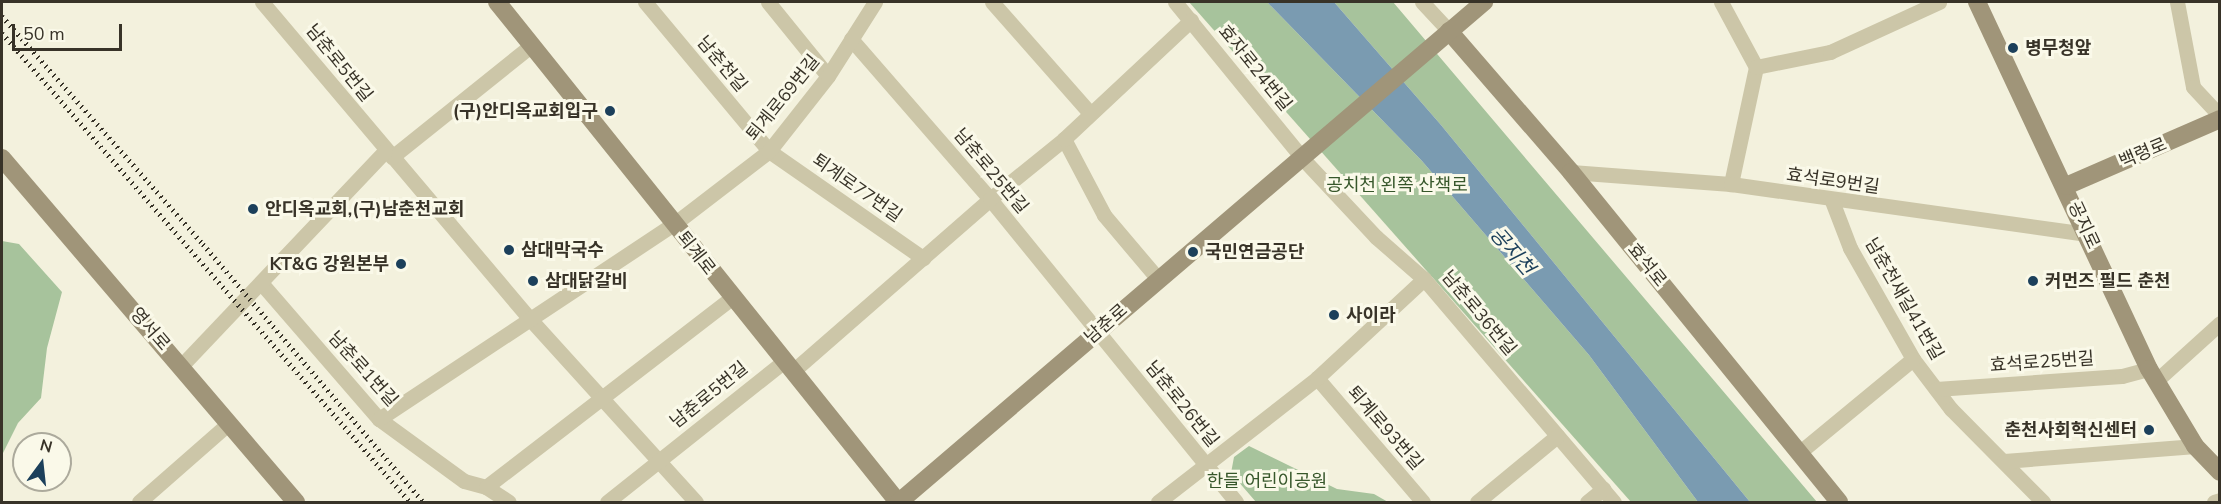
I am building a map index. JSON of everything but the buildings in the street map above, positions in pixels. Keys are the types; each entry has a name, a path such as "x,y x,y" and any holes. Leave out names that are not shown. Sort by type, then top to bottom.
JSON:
{"street":[{"name":"남춘로5번길","path":"262,2 530,319 696,502"},
{"name":"퇴계로","path":"497,2 731,298 899,502"},
{"name":"남춘천길","path":"645,2 769,151"},
{"path":"768,2 828,76"},
{"name":"퇴계로69번길","path":"674,224 769,151 828,76 875,2"},
{"path":"992,2 1090,113"},
{"name":"효자로24번길","path":"1175,2 1309,153"},
{"path":"1422,2 1449,31 1484,2"},
{"path":"1721,2 1756,67 1731,184"},
{"path":"1756,67 1830,52 1939,2"},
{"name":"공지로","path":"1977,2 2089,234 2153,375 2194,446 2220,472"},
{"name":"백령로","path":"2066,186 2220,117 2193,87 2177,2"},
{"path":"788,366 923,258 990,199 1064,139 1191,20"},
{"name":"남춘로","path":"899,502 1449,31"},
{"name":"효석로","path":"1449,31 1571,172 1839,502"},
{"name":"남춘로25번길","path":"851,39 990,199 1097,331"},
{"path":"182,365 389,154 532,45"},
{"path":"1064,139 1104,215 1158,279"},
{"name":"퇴계로77번길","path":"769,151 923,258"},
{"name":"남춘로36번길","path":"1309,153 1376,237 1424,279 1614,502"},
{"name":"영서로","path":"2,158 182,365 296,502"},
{"name":"효석로9번길","path":"1571,172 1731,184 1832,201 2089,234"},
{"name":"남춘천새길41번길","path":"1832,201 1850,248 1913,359 1936,389 2043,502"},
{"path":"379,419 674,224"},
{"path":"1158,502 1207,467 1317,378 1424,279"},
{"name":"남춘로1번길","path":"262,284 379,419 464,480 486,487 509,502"},
{"path":"486,487 602,400 731,298"},
{"path":"2153,375 2220,323"},
{"name":"남춘로26번길","path":"1097,331 1236,502"},
{"path":"1800,452 1913,359"},
{"name":"남춘로5번길","path":"608,502 659,460 788,366"},
{"name":"효석로25번길","path":"1936,389 2153,375"},
{"name":"퇴계로93번길","path":"1317,378 1423,502"},
{"path":"145,500 229,423"},
{"path":"1477,502 1557,435"},
{"path":"2004,461 2194,446"},
{"path":"1587,502 1603,489"},
{"path":"2214,502 2220,500"}],"green space":[{"name":"공치천 왼쪽 산책로","path":"1189,2 1267,2 1422,161 1589,355 1698,502 1631,502"},
{"path":"1334,2 1393,2 1817,502 1750,502 1441,125"},
{"path":"2,241 19,244 62,292 47,348 41,398 18,423 2,455"},
{"name":"한들 어린이공원","path":"1249,446 1337,489 1374,494 1388,502 1256,502 1231,473 1234,457"}],"water":[{"name":"공지천","path":"1267,2 1334,2 1441,125 1750,502 1698,502 1589,355 1422,161"}],"railway":[{"path":"2,16 203,244 423,502"},
{"path":"2,33 410,502"}],"place":[{"name":"병무청앞","path":"2013,48"},
{"name":"(구)안디옥교회입구","path":"610,111"},
{"name":"안디옥교회,(구)남춘천교회","path":"253,209"},
{"name":"삼대막국수","path":"509,250"},
{"name":"국민연금공단","path":"1193,252"},
{"name":"KT&G 강원본부","path":"401,264"},
{"name":"삼대닭갈비","path":"533,281"},
{"name":"커먼즈 필드 춘천","path":"2033,281"},
{"name":"사이라","path":"1334,315"},
{"name":"춘천사회혁신센터","path":"2149,430"}]}
